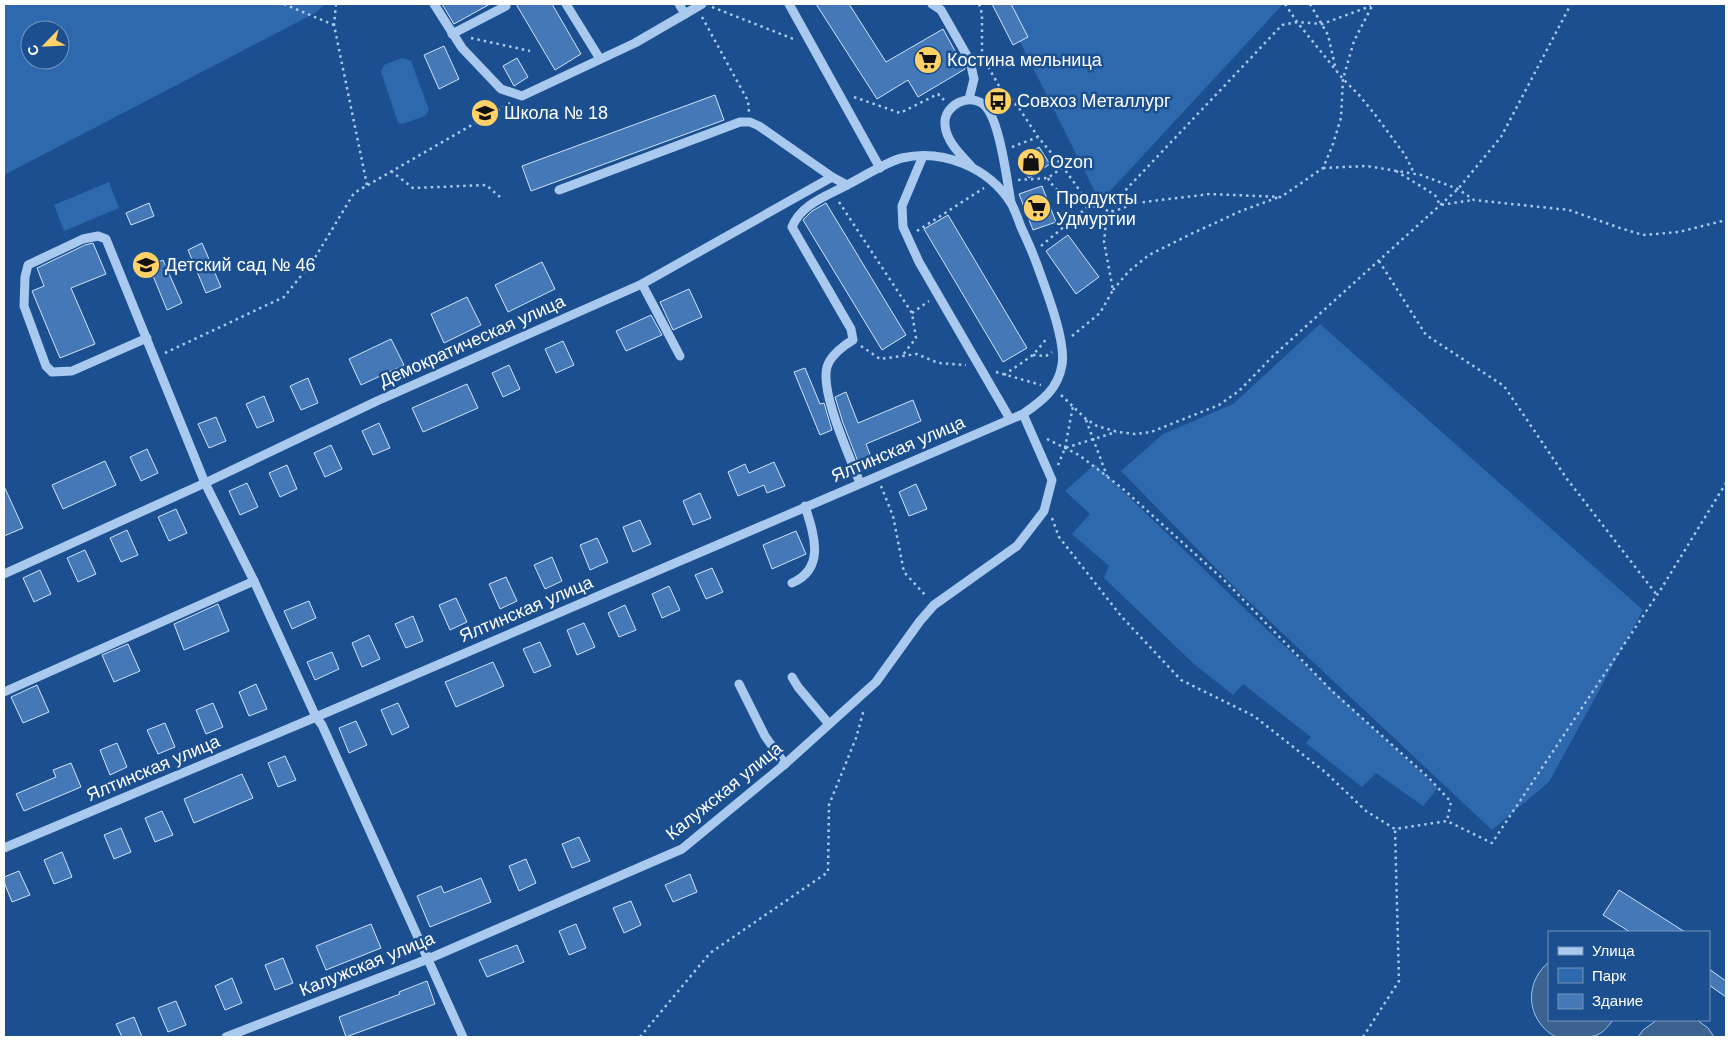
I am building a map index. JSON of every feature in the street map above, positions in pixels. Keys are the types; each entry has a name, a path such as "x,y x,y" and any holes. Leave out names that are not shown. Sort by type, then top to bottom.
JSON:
{"street":[{"path":"434,4 462,48 501,89 522,96 635,43 701,5"},
{"path":"566,4 600,58"},
{"path":"679,4 685,14"},
{"path":"789,4 880,168"},
{"path":"932,4 941,7 970,61 974,78 969,99"},
{"path":"452,34 506,6"},
{"path":"975,170 948,137 945,125 946,115 951,108 969,99 979,102 986,108 994,123 1011,204 1052,307 1061,344 1062,365 1054,389"},
{"path":"559,190 740,122 750,122 759,126 832,177 847,185"},
{"path":"923,156 902,206 903,227 919,262 1010,419"},
{"path":"860,482 827,392 827,367 844,345 854,340 851,329 792,227 796,218 807,206 900,158 923,156 949,158 975,170 993,181 1011,204"},
{"name":"Демократическая улица","path":"4,574 206,483 377,401 642,284 832,177"},
{"path":"147,338 72,371 52,372 46,366 24,306 25,277 28,265 83,239 98,236 106,238 156,358 206,483 254,581 316,717 322,725 463,1037"},
{"path":"642,284 680,356"},
{"name":"Ялтинская улица","path":"4,848 316,717 860,482 1023,414 1041,402 1054,389"},
{"path":"1023,414 1052,480"},
{"name":"Калужская улица","path":"226,1037 428,959 682,850 785,764 876,682 920,621 934,605 1018,546 1044,511 1052,480"},
{"path":"792,583 801,578 810,569 816,551 805,506"},
{"path":"4,692 254,581"},
{"path":"792,677 829,724"},
{"path":"739,684 765,736 785,764"}],"path":[{"path":"284,4 334,25"},
{"path":"336,4 334,25 367,185"},
{"path":"979,4 982,14 982,56 999,86 1018,108 1090,205 1112,212 1136,203 1210,194 1281,196"},
{"path":"1285,4 1336,71 1373,112 1405,155 1414,174"},
{"path":"1310,4 1328,35 1336,71"},
{"path":"854,340 880,359 917,354 938,363 980,366 1054,389 1086,419 1097,426 1118,432 1135,434 1151,432 1219,405 1239,391 1273,356 1458,189 1501,137 1571,4"},
{"path":"701,5 813,47"},
{"path":"701,5 748,101 750,122"},
{"path":"1113,290 1104,242 1106,222 1120,196 1282,24 1297,22 1322,24 1339,16 1373,5"},
{"path":"1033,356 1046,356 1100,313 1113,290 1129,271 1149,255 1241,211 1281,196 1322,168 1333,144 1341,118 1343,79 1354,41 1373,5"},
{"path":"452,34 530,51"},
{"path":"839,92 900,113 938,94 951,108"},
{"path":"156,358 284,297 313,261 354,192 522,96"},
{"path":"1001,151 1038,137"},
{"path":"1322,168 1367,166 1421,174 1458,189 1474,200"},
{"path":"1007,181 1048,178 1063,167"},
{"path":"391,171 413,188 486,185 500,197"},
{"path":"1395,171 1434,196 1440,205"},
{"path":"1048,178 1053,187 1061,192 1072,196 1083,195"},
{"path":"908,238 993,181"},
{"path":"832,193 912,313 916,338 902,356"},
{"path":"1440,205 1474,200 1569,210 1643,234 1679,232 1726,220"},
{"path":"1032,253 1090,205"},
{"path":"1378,261 1426,335 1504,386 1567,479 1656,595"},
{"path":"912,313 938,295"},
{"path":"1004,375 1033,356 1056,326"},
{"path":"1052,480 1065,448 1073,406"},
{"path":"1086,419 1108,478"},
{"path":"1030,430 1079,455 1122,488 1224,580 1332,691 1429,778 1452,802 1447,821"},
{"path":"1065,448 1118,432"},
{"path":"876,476 894,516 904,572 934,605"},
{"path":"1046,500 1059,537 1121,616 1181,680 1254,716 1325,772 1366,811 1395,829 1447,821 1492,843 1656,595 1726,483"},
{"path":"640,1037 710,953 828,872 830,805 856,738 869,688"},
{"path":"1363,1037 1398,981 1395,829"}],"green space":[{"path":"4,4 325,4 315,13 4,175"},
{"path":"1001,4 1283,4 1100,202"},
{"path":"402,58 411,61 429,110 425,116 402,124 397,120 381,72 384,65"},
{"path":"109,182 119,208 64,231 54,205"},
{"path":"1320,324 1643,610 1549,782 1492,830 1245,598 1121,471 1163,434 1233,404"},
{"path":"1095,464 1245,609 1438,788 1423,806 1376,773 1362,787 1306,743 1311,737 1243,684 1233,695 1194,664 1104,578 1109,566 1072,534 1090,514 1065,491"}],"shaded area":[{"path":"1548,963 1548,1021 1612,1021 1602,1032 1590,1037 1560,1037 1552,1034 1537,1019 1532,1002 1534,984 1542,969"},
{"path":"1656,1021 1698,1021 1708,1028 1714,1037 1638,1037 1643,1030"}],"building":[{"path":"442,4 490,4 454,24"},
{"path":"516,4 552,4 581,54 555,70"},
{"path":"816,4 849,4 886,62 943,29 965,69 918,97 908,80 877,99"},
{"path":"992,4 1011,4 1028,37 1013,45"},
{"path":"444,46 459,79 439,89 424,55"},
{"path":"517,58 528,77 514,86 503,66"},
{"path":"715,95 724,120 531,191 522,166"},
{"path":"1039,147 1050,164 1029,178 1018,160"},
{"name":"Продукты Удмуртии","path":"1042,186 1056,222 1033,230 1019,194"},
{"path":"149,203 154,216 131,225 126,213"},
{"path":"826,203 906,335 882,350 803,220 812,211"},
{"path":"948,215 1027,348 1003,362 924,229"},
{"path":"1068,235 1099,277 1076,294 1046,251"},
{"path":"93,243 106,274 71,288 95,344 60,358 32,291 44,286 37,268"},
{"path":"202,243 221,287 206,293 188,250"},
{"path":"163,260 182,303 167,310 149,266"},
{"path":"542,262 555,289 508,312 495,285"},
{"path":"689,289 702,317 673,330 660,302"},
{"path":"467,297 481,325 444,343 431,314"},
{"path":"651,315 662,335 626,351 616,331"},
{"path":"391,339 404,365 361,385 349,359"},
{"path":"563,341 574,365 556,373 545,349"},
{"path":"509,365 520,389 503,397 492,373"},
{"path":"805,368 820,404 824,403 832,430 820,435 794,372"},
{"path":"308,378 318,403 301,410 290,386"},
{"path":"467,384 478,408 423,432 412,408"},
{"path":"846,392 858,423 913,400 921,421 866,444 873,462 860,467 835,397"},
{"path":"264,396 274,421 257,428 246,404"},
{"path":"216,417 226,441 209,448 198,424"},
{"path":"379,423 390,448 373,455 362,431"},
{"path":"331,445 342,469 325,477 314,453"},
{"path":"147,449 158,473 141,481 130,457"},
{"path":"105,461 116,485 63,509 52,485"},
{"path":"774,462 785,486 767,493 764,485 738,496 728,472 745,464 749,473"},
{"path":"287,465 297,489 280,497 269,473"},
{"path":"247,483 258,507 240,515 229,491"},
{"path":"916,484 927,509 909,516 899,492"},
{"path":"4,486 23,528 4,536"},
{"path":"700,493 711,518 693,525 683,501"},
{"path":"176,509 187,533 169,541 158,517"},
{"path":"640,520 651,544 633,552 623,527"},
{"path":"127,530 138,555 121,562 110,538"},
{"path":"796,531 806,554 772,569 763,545"},
{"path":"597,538 608,562 590,570 580,545"},
{"path":"85,550 96,574 78,582 67,558"},
{"path":"552,557 562,581 545,589 534,565"},
{"path":"712,568 723,592 706,599 695,575"},
{"path":"40,570 51,594 34,602 23,578"},
{"path":"506,577 517,601 500,609 489,584"},
{"path":"669,586 680,610 662,618 652,594"},
{"path":"456,598 467,622 450,630 439,605"},
{"path":"309,601 316,618 292,629 284,611"},
{"path":"218,604 229,631 184,650 174,624"},
{"path":"625,605 636,630 619,637 608,613"},
{"path":"413,616 423,641 406,648 395,624"},
{"path":"584,623 595,647 577,655 567,630"},
{"path":"369,635 380,659 362,667 352,643"},
{"path":"540,642 551,666 534,673 523,649"},
{"path":"128,644 140,671 114,682 102,655"},
{"path":"332,652 339,669 315,680 307,662"},
{"path":"493,662 504,686 456,707 445,682"},
{"path":"256,684 267,709 249,716 239,692"},
{"path":"37,685 49,712 23,723 11,697"},
{"path":"213,703 223,727 206,734 196,710"},
{"path":"398,703 409,727 392,735 381,710"},
{"path":"356,721 367,745 349,753 339,728"},
{"path":"165,723 175,747 158,754 147,730"},
{"path":"117,743 127,767 110,775 100,750"},
{"path":"285,756 296,780 278,787 268,763"},
{"path":"71,763 81,787 24,811 16,794 56,777 53,770"},
{"path":"242,774 253,798 194,823 184,799"},
{"path":"162,811 173,835 155,842 145,818"},
{"path":"121,828 131,852 114,859 104,835"},
{"path":"579,837 590,861 572,868 562,844"},
{"path":"62,852 72,877 54,884 44,860"},
{"path":"526,859 536,883 519,891 509,866"},
{"path":"19,871 30,895 12,902 4,882 4,877"},
{"path":"690,874 697,892 673,902 665,885"},
{"path":"481,878 491,902 430,927 417,896 441,886 444,893"},
{"path":"1619,890 1683,931 1628,931 1603,915"},
{"path":"631,901 641,925 624,933 613,908"},
{"path":"371,924 381,948 326,970 316,946"},
{"path":"576,924 586,948 569,955 559,931"},
{"path":"517,945 524,962 487,977 479,960"},
{"path":"283,958 293,983 275,990 265,965"},
{"path":"1710,970 1726,981 1726,997 1710,986"},
{"path":"232,978 242,1003 225,1010 215,986"},
{"path":"427,981 435,1004 346,1037 339,1017 400,994 399,992"},
{"path":"176,1001 186,1025 168,1032 158,1008"},
{"path":"134,1017 142,1037 122,1037 116,1024"}],"place":[{"name":"Костина мельница","path":"928,60"},
{"name":"Совхоз Металлург","path":"998,101"},
{"name":"Школа № 18","path":"485,113"},
{"name":"Ozon","path":"1031,162"},
{"name":"Продукты Удмуртии","path":"1037,208"},
{"name":"Детский сад № 46","path":"146,265"}]}
